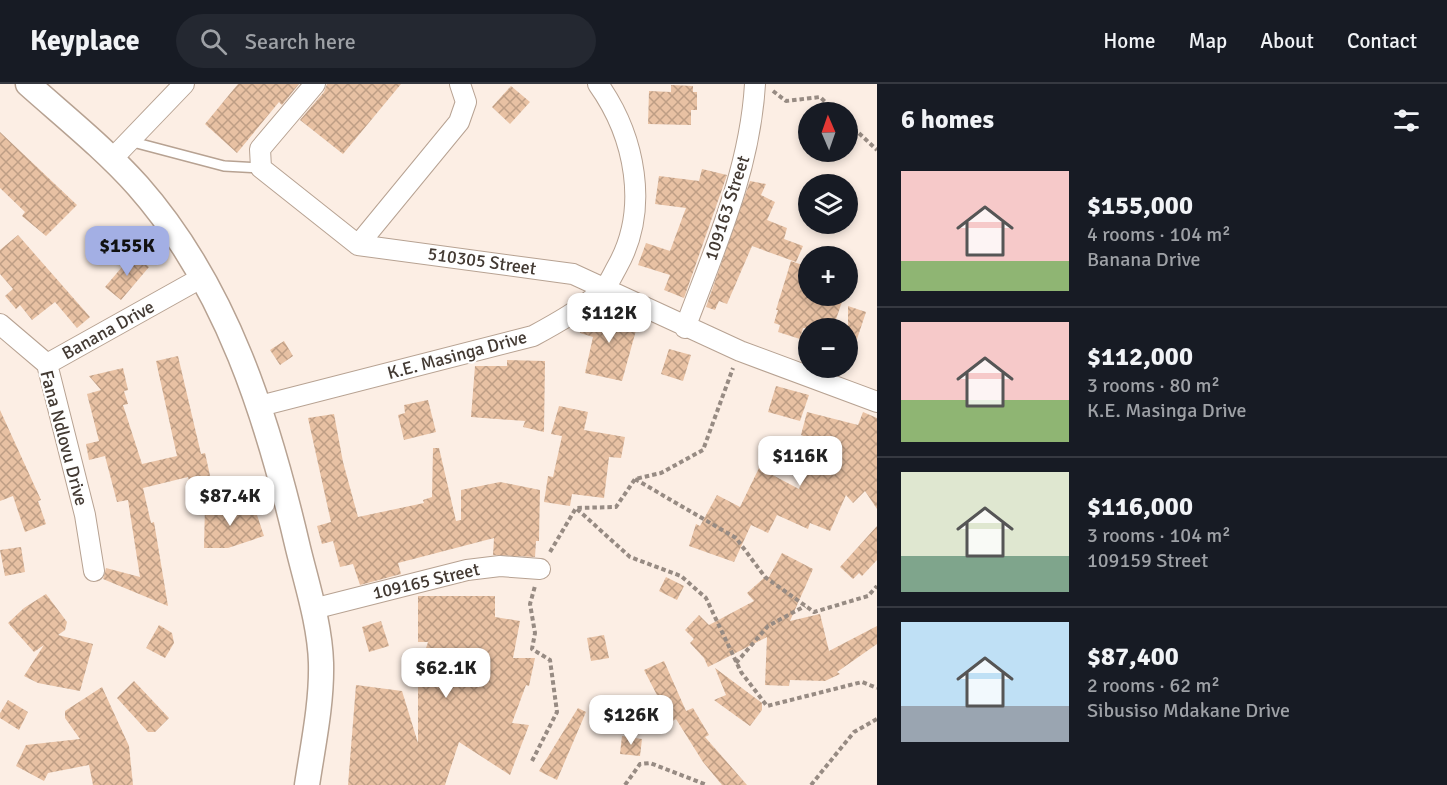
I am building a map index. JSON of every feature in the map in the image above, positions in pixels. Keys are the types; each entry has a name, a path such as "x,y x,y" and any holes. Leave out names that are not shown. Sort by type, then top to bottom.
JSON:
{"street":[{"path":"28,84 112,159 145,195 201,278 234,340 260,406 282,477 313,609 321,663 307,785"},
{"path":"112,159 184,84"},
{"path":"315,84 260,149 261,168 358,245 459,122 466,102 460,84"},
{"name":"K.E. Masinga Drive","path":"260,406 533,336 563,320 604,289 630,244 635,205 633,164 625,131 598,84"},
{"name":"109163 Street","path":"685,328 731,205 747,150 756,85"},
{"name":"510305 Street","path":"358,245 573,274 685,328 877,402"},
{"name":"Banana Drive","path":"47,364 201,278"},
{"name":"Fana Ndlovu Drive","path":"0,324 47,364 85,515 94,571"},
{"name":"109165 Street","path":"313,609 467,570 500,566 540,569"}],"lane":[{"path":"129,141 224,166 261,168"}],"path":[{"path":"756,85 768,86 786,100 820,97 825,102"},
{"path":"858,132 877,150"},
{"path":"576,508 616,507 635,479 661,473 702,450 740,351"},
{"path":"635,479 736,538 765,577 814,612 868,596 877,586"},
{"path":"532,761 557,712 550,660 532,649 535,633 530,604 540,569 576,508"},
{"path":"576,508 630,557 681,576 706,598 736,663 768,706 862,682 877,688"},
{"path":"736,663 768,626 805,606"},
{"path":"811,785 854,732 877,719"},
{"path":"625,785 640,764 650,763 707,785"}],"building":[{"path":"238,84 299,84 282,105 279,102 237,153 205,124"},
{"path":"327,84 401,84 343,154 300,120 324,92"},
{"path":"671,85 693,86 693,92 697,92 697,110 691,110 691,125 648,124 649,91 671,92"},
{"path":"511,86 530,102 510,124 492,107"},
{"path":"0,132 77,205 46,236 22,216 25,212 0,188"},
{"path":"702,169 727,175 684,298 664,290 670,275 638,265 646,243 670,251 686,208 655,204 659,176 699,181"},
{"path":"750,181 766,184 761,195 775,202 767,220 787,228 784,239 803,246 798,246 796,262 752,246 727,304 719,301 715,310 706,307"},
{"path":"18,235 90,317 77,328 55,302 32,320 20,305 16,309 5,296 13,289 0,274 0,250"},
{"path":"133,254 149,267 121,300 105,287"},
{"path":"791,261 798,263 798,306 841,306 836,318 798,318 798,338 778,332 780,325 774,323 778,310 776,310"},
{"path":"848,306 866,312 858,336 858,318 848,318"},
{"path":"605,309 626,315 625,320 638,323 622,381 585,373 593,337 580,333 583,320 589,316 601,320"},
{"path":"284,341 293,356 280,365 270,350"},
{"path":"669,349 691,355 683,381 661,374"},
{"path":"178,356 201,454 205,453 211,480 190,485 188,477 143,488 151,523 154,522 168,606 103,579 106,568 140,577 128,500 117,502 105,456 89,460 86,444 99,441 87,394 101,390 89,376 123,368 128,390 124,391 128,404 123,405 142,464 177,456 156,361"},
{"path":"507,360 545,361 544,432 523,427 525,421 471,417 475,366 507,366"},
{"path":"776,386 809,395 800,421 768,412"},
{"path":"428,400 436,432 404,440 398,415 405,413 404,405"},
{"path":"559,406 588,412 584,430 625,437 621,458 609,457 604,498 572,494 570,506 544,502 548,476 553,477 562,436 551,434"},
{"path":"0,410 41,500 38,501 46,524 25,532 13,496 0,501"},
{"path":"807,412 858,425 863,412 877,418 877,509 865,491 853,503 846,495 830,531 810,523 808,529 777,515 768,533 751,525 734,562 689,546 696,524 700,526 717,495 740,507 759,468 799,489 814,447 807,445 809,438 801,435"},
{"path":"334,414 343,462 358,517 424,503 423,500 432,497 433,448 439,448 456,521 461,520 461,490 500,482 540,490 539,541 536,541 535,557 493,555 494,538 398,563 401,574 360,585 353,564 340,567 333,541 322,544 317,526 331,522 308,418"},
{"path":"205,504 226,504 225,518 255,509 264,536 228,548 204,548"},
{"path":"877,526 877,560 862,576 859,573 853,579 840,567"},
{"path":"21,547 25,572 5,576 0,550"},
{"path":"782,553 813,569 790,621 820,614 829,651 877,626 877,644 837,672 840,674 825,681 790,680 789,686 765,685 767,637 708,667 704,658 690,643 694,639 685,630 699,615 709,625 754,601 747,593 765,577 768,579"},
{"path":"666,577 684,586 677,600 659,591"},
{"path":"46,594 67,622 65,630 58,635 93,644 80,691 38,683 24,676 44,645 34,652 8,623 24,608"},
{"path":"418,596 495,596 495,617 520,621 513,658 535,658 529,686 526,685 512,723 529,725 510,775 459,742 445,785 348,785 356,685 402,691 418,743 418,672 428,642 418,642"},
{"path":"381,621 389,646 369,652 362,627"},
{"path":"159,625 172,633 174,643 165,658 146,648"},
{"path":"604,635 609,658 591,661 587,638"},
{"path":"664,661 686,711 693,708 709,735 705,737 747,785 722,785 703,762 676,719 671,722 644,670"},
{"path":"715,668 762,703 762,710 750,726 714,700 726,695"},
{"path":"134,681 169,718 155,732 148,732 117,698"},
{"path":"102,687 129,746 133,785 93,785 89,765 48,773 44,781 16,766 26,745 80,739 65,718 65,711"},
{"path":"8,700 28,712 19,730 0,718 0,713"},
{"path":"578,708 586,712 557,780 539,771"},
{"path":"622,736 642,739 640,756 620,754"}]}
